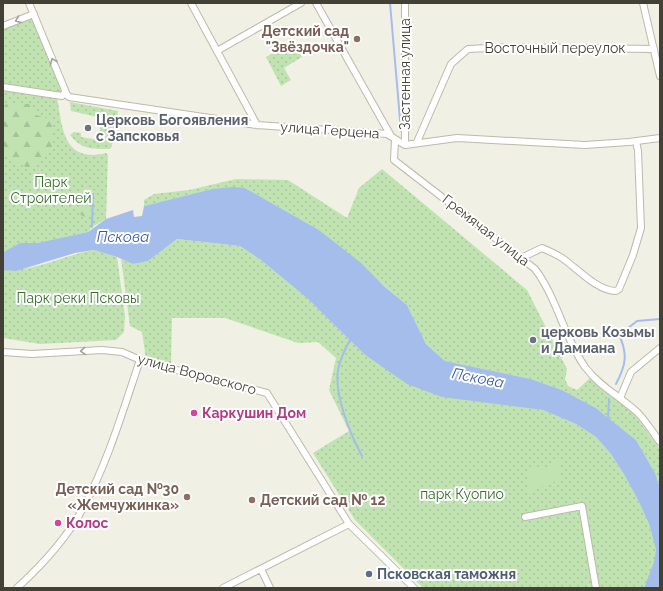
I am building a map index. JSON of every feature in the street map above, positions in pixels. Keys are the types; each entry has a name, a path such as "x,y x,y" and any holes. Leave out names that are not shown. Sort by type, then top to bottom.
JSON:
{"street":[{"path":"29,3 68,97"},
{"path":"191,3 257,125"},
{"path":"217,51 301,3"},
{"path":"316,3 387,130 395,140"},
{"name":"Застенная улица","path":"405,145 406,3"},
{"path":"643,3 660,76"},
{"path":"3,26 34,14"},
{"name":"Восточный переулок","path":"417,142 450,64 468,49 510,47 654,49"},
{"name":"улица Герцена","path":"3,87 62,96 65,92 68,97 257,125 386,134 405,145"},
{"path":"405,145 417,142 457,138 585,145 660,138"},
{"name":"Гремячая улица","path":"395,140 394,160 523,258 535,269 544,280 575,351 587,369 602,384 639,414 660,442"},
{"path":"523,258 542,248 562,258 583,275 607,290 616,291 619,288 631,262 640,228 638,151 636,141"},
{"path":"618,396 632,372 660,348"},
{"name":"улица Воровского","path":"3,352 32,354 102,350 122,352 140,360 267,393 349,524 414,588"},
{"path":"17,588 53,551 83,509 108,451 140,360"},
{"path":"525,517 582,506 596,588"},
{"path":"223,588 349,524"},
{"path":"261,569 270,588"}],"green space":[{"path":"33,16 63,93 3,85 3,28"},
{"path":"293,42 302,57 284,68 291,80 281,86 266,57"},
{"name":"Парк Строителей","path":"3,89 57,96 63,131 73,148 81,153 92,155 106,153 108,155 106,219 92,227 88,232 37,243 20,243 3,252"},
{"path":"70,102 118,111 112,146 110,149 88,148 74,140 70,135 74,132 81,133 81,137 98,140 102,118 71,111"},
{"path":"7,103 31,104 36,115 52,120 52,148 31,170 3,154 3,108"},
{"path":"382,169 527,290 567,369 565,379 568,386 577,390 590,378 634,414 658,446 660,449 660,487 655,473 636,440 596,408 562,390 531,379 445,361 426,344 407,305 319,230 245,188 212,189 144,206 144,200 154,194 189,190 236,179 288,180 347,218 359,188"},
{"path":"86,186 96,191 92,192 91,209 88,217 83,216 78,209 80,199"},
{"name":"парк Куопио","path":"177,239 240,246 261,260 308,299 364,354 503,404 543,410 576,424 596,437 611,454 625,476 649,524 656,550 655,562 644,588 423,588 355,520 313,453 349,431 329,390 336,358 318,342 298,343 225,318 172,318 171,366 146,359 142,332 130,326 121,259 133,264 148,261"},
{"name":"Парк реки Псковы","path":"94,250 117,257 125,316 124,332 116,340 40,344 3,338 3,270 15,270 38,266"},
{"path":"559,461 561,480 549,483 527,494 529,467 546,470 552,462"}],"water":[{"name":"Пскова","path":"233,187 245,188 319,230 361,263 384,286 407,305 426,344 445,361 531,379 562,390 596,408 636,440 655,473 660,487 660,588 644,588 654,562 656,550 649,524 625,476 611,454 596,437 576,424 543,410 442,397 407,384 364,354 308,299 261,260 240,246 177,239 148,261 133,264 94,250 75,253 16,271 3,270 3,252 20,243 37,243 88,232 106,219 133,210 134,217 142,216 144,206 212,189"}],"waterway":[{"path":"390,3 401,131"},
{"name":"Пскова","path":"92,227 93,194"},
{"path":"616,384 625,360 624,348 619,335 637,321 660,319"},
{"path":"351,338 343,353 337,380 344,414 362,456"},
{"path":"608,419 609,399"}],"place":[{"name":"Детский сад \"Звёздочка\"","path":"357,39"},
{"name":"Церковь Богоявления с Запсковья","path":"88,128"},
{"name":"церковь Козьмы и Дамиана","path":"533,340"},
{"name":"Каркушин Дом","path":"194,413"},
{"name":"Детский сад №30 «Жемчужинка»","path":"187,497"},
{"name":"Детский сад № 12","path":"252,500"},
{"name":"Колос","path":"58,523"},
{"name":"Псковская таможня","path":"369,574"}]}
